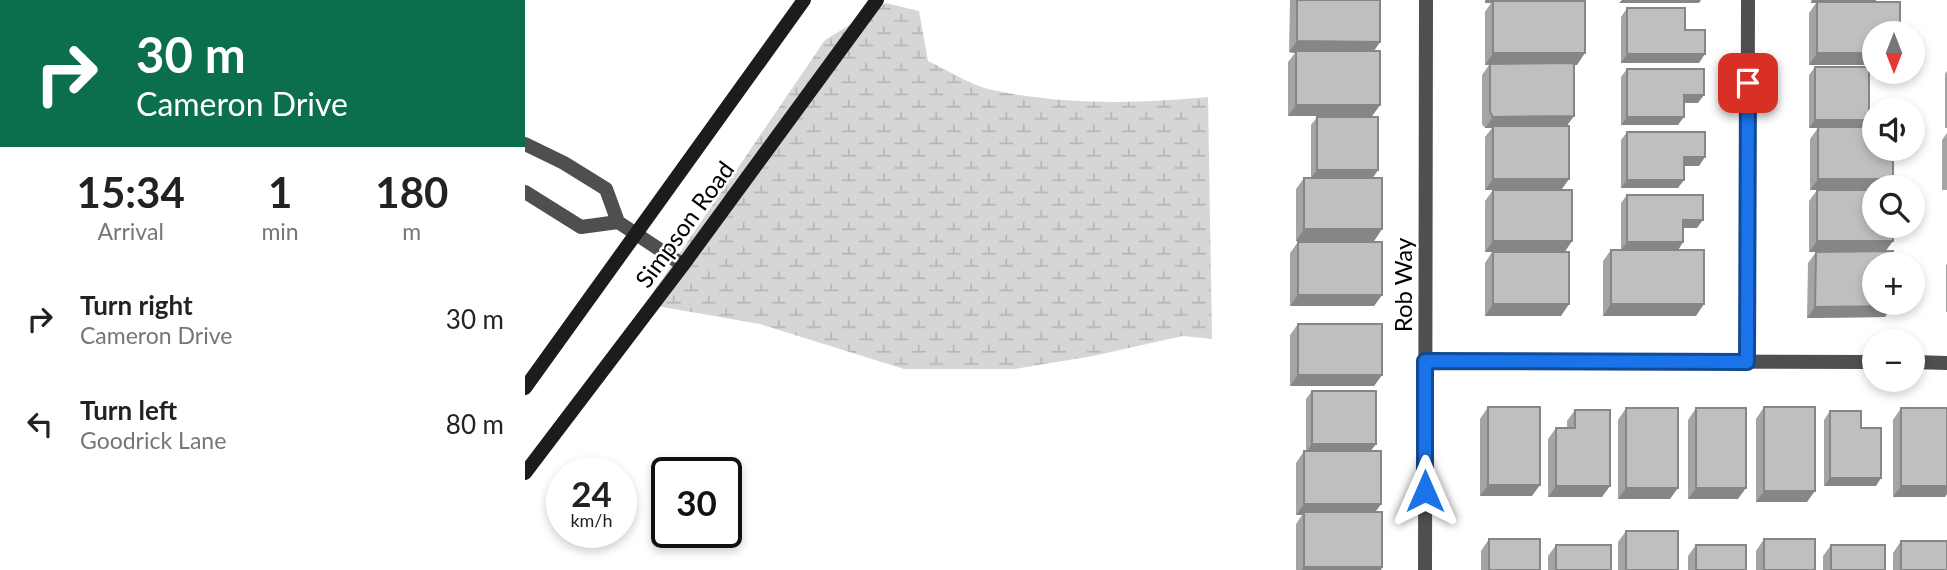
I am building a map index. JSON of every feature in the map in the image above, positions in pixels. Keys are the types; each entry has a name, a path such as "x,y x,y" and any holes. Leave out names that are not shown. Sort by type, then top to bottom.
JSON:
{"main road":[{"name":"Simpson Road","path":"525,388 804,0"},
{"name":"Simpson Road","path":"525,473 683,265 877,0"}],"street":[{"name":"Rob Way","path":"1425,570 1426,0"},
{"path":"1747,362 1748,0"},
{"path":"525,144 564,163 606,189 618,222 683,265"},
{"path":"525,192 581,228 618,222"},
{"path":"1425,361 1862,362"},
{"path":"1925,362 1947,362"}],"green space":[{"path":"886,3 919,11 928,61 984,88 1072,101 1127,102 1208,97 1212,339 1183,336 1093,356 1015,369 904,369 760,324 645,304 825,40"}],"building":[{"path":"1297,0 1380,0 1380,42 1297,41"},
{"path":"1493,1 1585,1 1585,53 1493,53"},
{"path":"1817,2 1900,2 1900,21 1862,21 1862,53 1817,53"},
{"path":"1627,8 1685,8 1685,30 1705,30 1705,54 1627,54"},
{"path":"1296,51 1380,51 1380,105 1296,105"},
{"path":"1574,63 1574,116 1493,117 1490,112 1490,64"},
{"path":"1815,67 1862,67 1862,84 1869,84 1869,98 1862,98 1862,120 1815,120"},
{"path":"1627,69 1704,69 1704,95 1684,95 1684,117 1627,117"},
{"path":"1317,117 1378,117 1378,170 1317,170"},
{"path":"1493,126 1569,126 1569,179 1493,179"},
{"path":"1818,127 1862,127 1862,161 1893,161 1893,175 1862,175 1862,179 1818,179"},
{"path":"1627,132 1705,132 1705,157 1684,157 1684,180 1627,180"},
{"path":"1304,178 1382,178 1382,229 1304,229"},
{"path":"1493,190 1572,190 1572,241 1493,241"},
{"path":"1817,190 1862,190 1862,238 1893,238 1893,241 1817,241"},
{"path":"1627,195 1703,195 1703,220 1683,220 1683,242 1627,242"},
{"path":"1298,242 1382,242 1382,295 1298,295"},
{"path":"1611,250 1704,250 1704,304 1611,304"},
{"path":"1893,251 1862,252 1862,306 1815,307 1816,252"},
{"path":"1493,252 1569,252 1569,304 1493,304"},
{"path":"1298,324 1382,324 1382,375 1298,375"},
{"path":"1312,391 1376,391 1376,444 1312,444"},
{"path":"1488,407 1540,407 1540,485 1488,485"},
{"path":"1764,407 1815,407 1815,491 1764,491"},
{"path":"1626,408 1678,408 1678,488 1626,488"},
{"path":"1696,408 1746,408 1746,488 1696,488"},
{"path":"1901,408 1947,408 1947,486 1901,486"},
{"path":"1575,410 1610,410 1610,486 1556,486 1556,428 1575,428"},
{"path":"1830,411 1861,411 1861,428 1881,428 1881,478 1830,478"},
{"path":"1304,451 1381,451 1381,504 1304,504"},
{"path":"1304,512 1382,512 1382,567 1304,567"},
{"path":"1626,531 1678,531 1678,570 1626,570"},
{"path":"1489,539 1540,539 1540,570 1489,570"},
{"path":"1764,539 1815,539 1815,570 1764,570"},
{"path":"1901,541 1947,541 1947,570 1901,570"},
{"path":"1556,545 1611,545 1611,570 1556,570"},
{"path":"1696,545 1746,545 1746,570 1696,570"},
{"path":"1831,545 1885,545 1885,570 1831,570"}],"route":[{"path":"1425,491 1425,361 1747,362 1748,83"}]}
